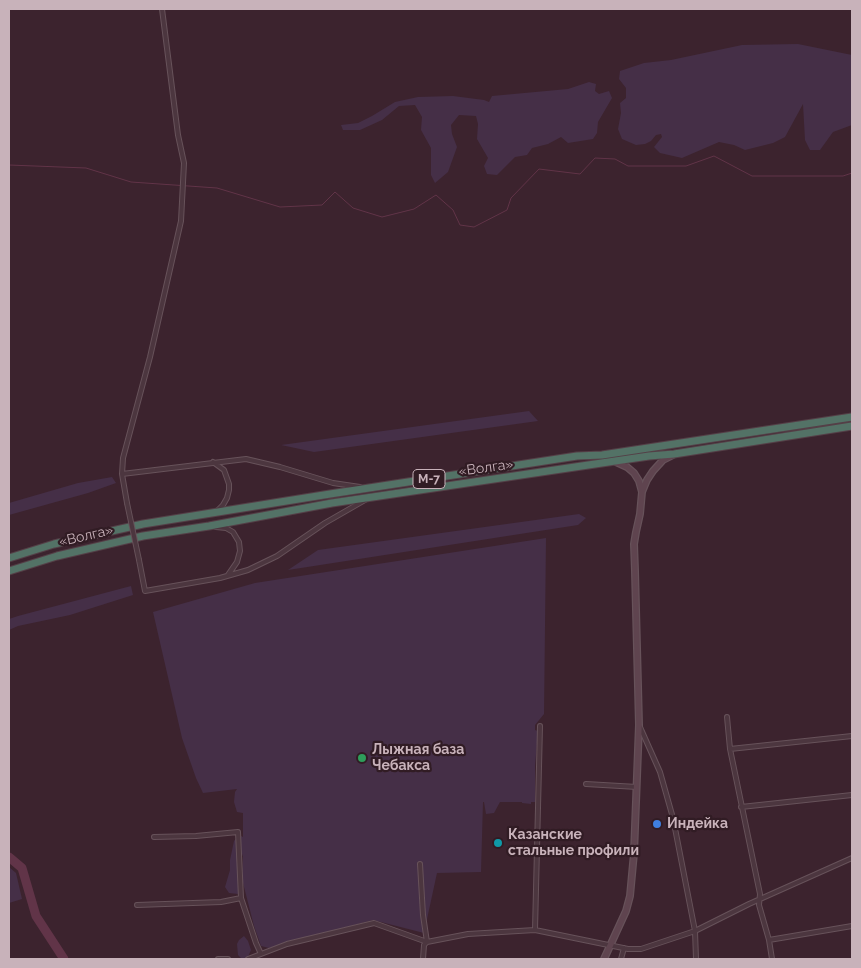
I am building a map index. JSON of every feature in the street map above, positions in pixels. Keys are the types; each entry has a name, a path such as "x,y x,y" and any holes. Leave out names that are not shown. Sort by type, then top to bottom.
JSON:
{"highway":[{"name":"«Волга»","path":"9,558 54,544 143,524 577,456 602,455 852,417"},
{"name":"«Волга»","path":"9,571 58,556 143,536 209,526 332,503 674,454 852,426"}],"street":[{"path":"162,9 178,135 184,162 182,221 150,357 123,458 122,474 145,591 228,576 248,570 277,556 325,523 369,498"},
{"path":"604,959 626,912 630,896 634,853 640,725 634,544 642,492 647,480 653,470 663,460 674,454"},
{"path":"122,474 246,459 333,482 368,488"},
{"path":"213,462 224,470 229,484 229,490 223,505 215,512"},
{"path":"616,462 634,473 639,481 642,492"},
{"path":"209,526 226,528 233,532 239,542 240,551 237,562 228,576"},
{"path":"726,717 741,807 760,894 759,905 769,940 772,959"},
{"path":"640,725 660,772 673,818 695,932 696,959"},
{"path":"535,930 540,726"},
{"path":"730,749 852,736"},
{"path":"586,784 637,787"},
{"path":"741,807 852,795"},
{"path":"154,838 238,832 242,898 256,943 262,954"},
{"path":"248,959 287,944 374,923 427,942 468,934 535,930 641,950 695,932 759,899 852,858"},
{"path":"420,864 423,915 427,942 424,945 423,959"},
{"path":"137,904 221,902 242,898"},
{"path":"769,940 852,926"},
{"path":"621,959 624,948"},
{"path":"218,959 228,959"}],"shaded area":[{"path":"798,44 852,55 852,125 833,132 820,150 810,150 805,140 803,104 785,137 773,143 745,150 734,145 719,142 682,158 660,153 654,147 662,137 661,134 656,135 645,144 636,145 622,139 618,129 621,113 620,103 626,98 626,88 619,79 620,71 644,63 671,60 742,45"},
{"path":"589,82 596,84 595,91 599,94 609,91 612,98 598,122 597,133 593,139 568,143 561,137 548,144 532,148 527,155 515,157 497,175 487,174 484,166 488,158 477,139 478,124 476,116 459,115 451,125 457,147 448,172 435,183 431,175 431,148 421,130 422,117 415,105 399,106 382,120 360,130 343,130 341,125 358,123 395,102 418,97 453,96 489,102 492,96 568,89"},
{"path":"529,411 538,421 314,452 281,445"},
{"path":"112,477 116,483 88,493 9,515 9,503 78,483"},
{"path":"579,514 586,518 578,525 288,570 318,550"},
{"name":"Лыжная база Чебакса","path":"546,538 544,714 535,725 535,730 538,731 535,766 535,802 531,802 531,804 500,802 494,813 486,814 483,802 481,872 437,873 424,933 373,920 269,948 261,946 242,879 243,854 240,862 238,894 229,893 225,887 230,870 234,841 239,835 243,837 243,813 237,812 234,802 237,789 203,793 182,738 153,612 255,583"},
{"path":"131,586 133,595 70,615 18,626 9,630 9,619"},
{"path":"9,867 16,873 22,899 9,903"},
{"path":"244,936 251,950 247,959 241,958 238,955 237,944"}],"waterway":[{"path":"9,165 86,168 131,182 217,188 280,207 322,205 335,192 353,208 382,217 414,209 436,195 453,210 460,225 474,227 507,210 511,198 539,169 580,174 595,158 615,159 628,166 686,166 714,156 752,176 843,176 852,173"},
{"path":"9,857 22,868 36,916 64,959"}],"place":[{"name":"Лыжная база Чебакса","path":"362,758"},
{"name":"Индейка","path":"657,824"},
{"name":"Казанские стальные профили","path":"498,843"}]}
